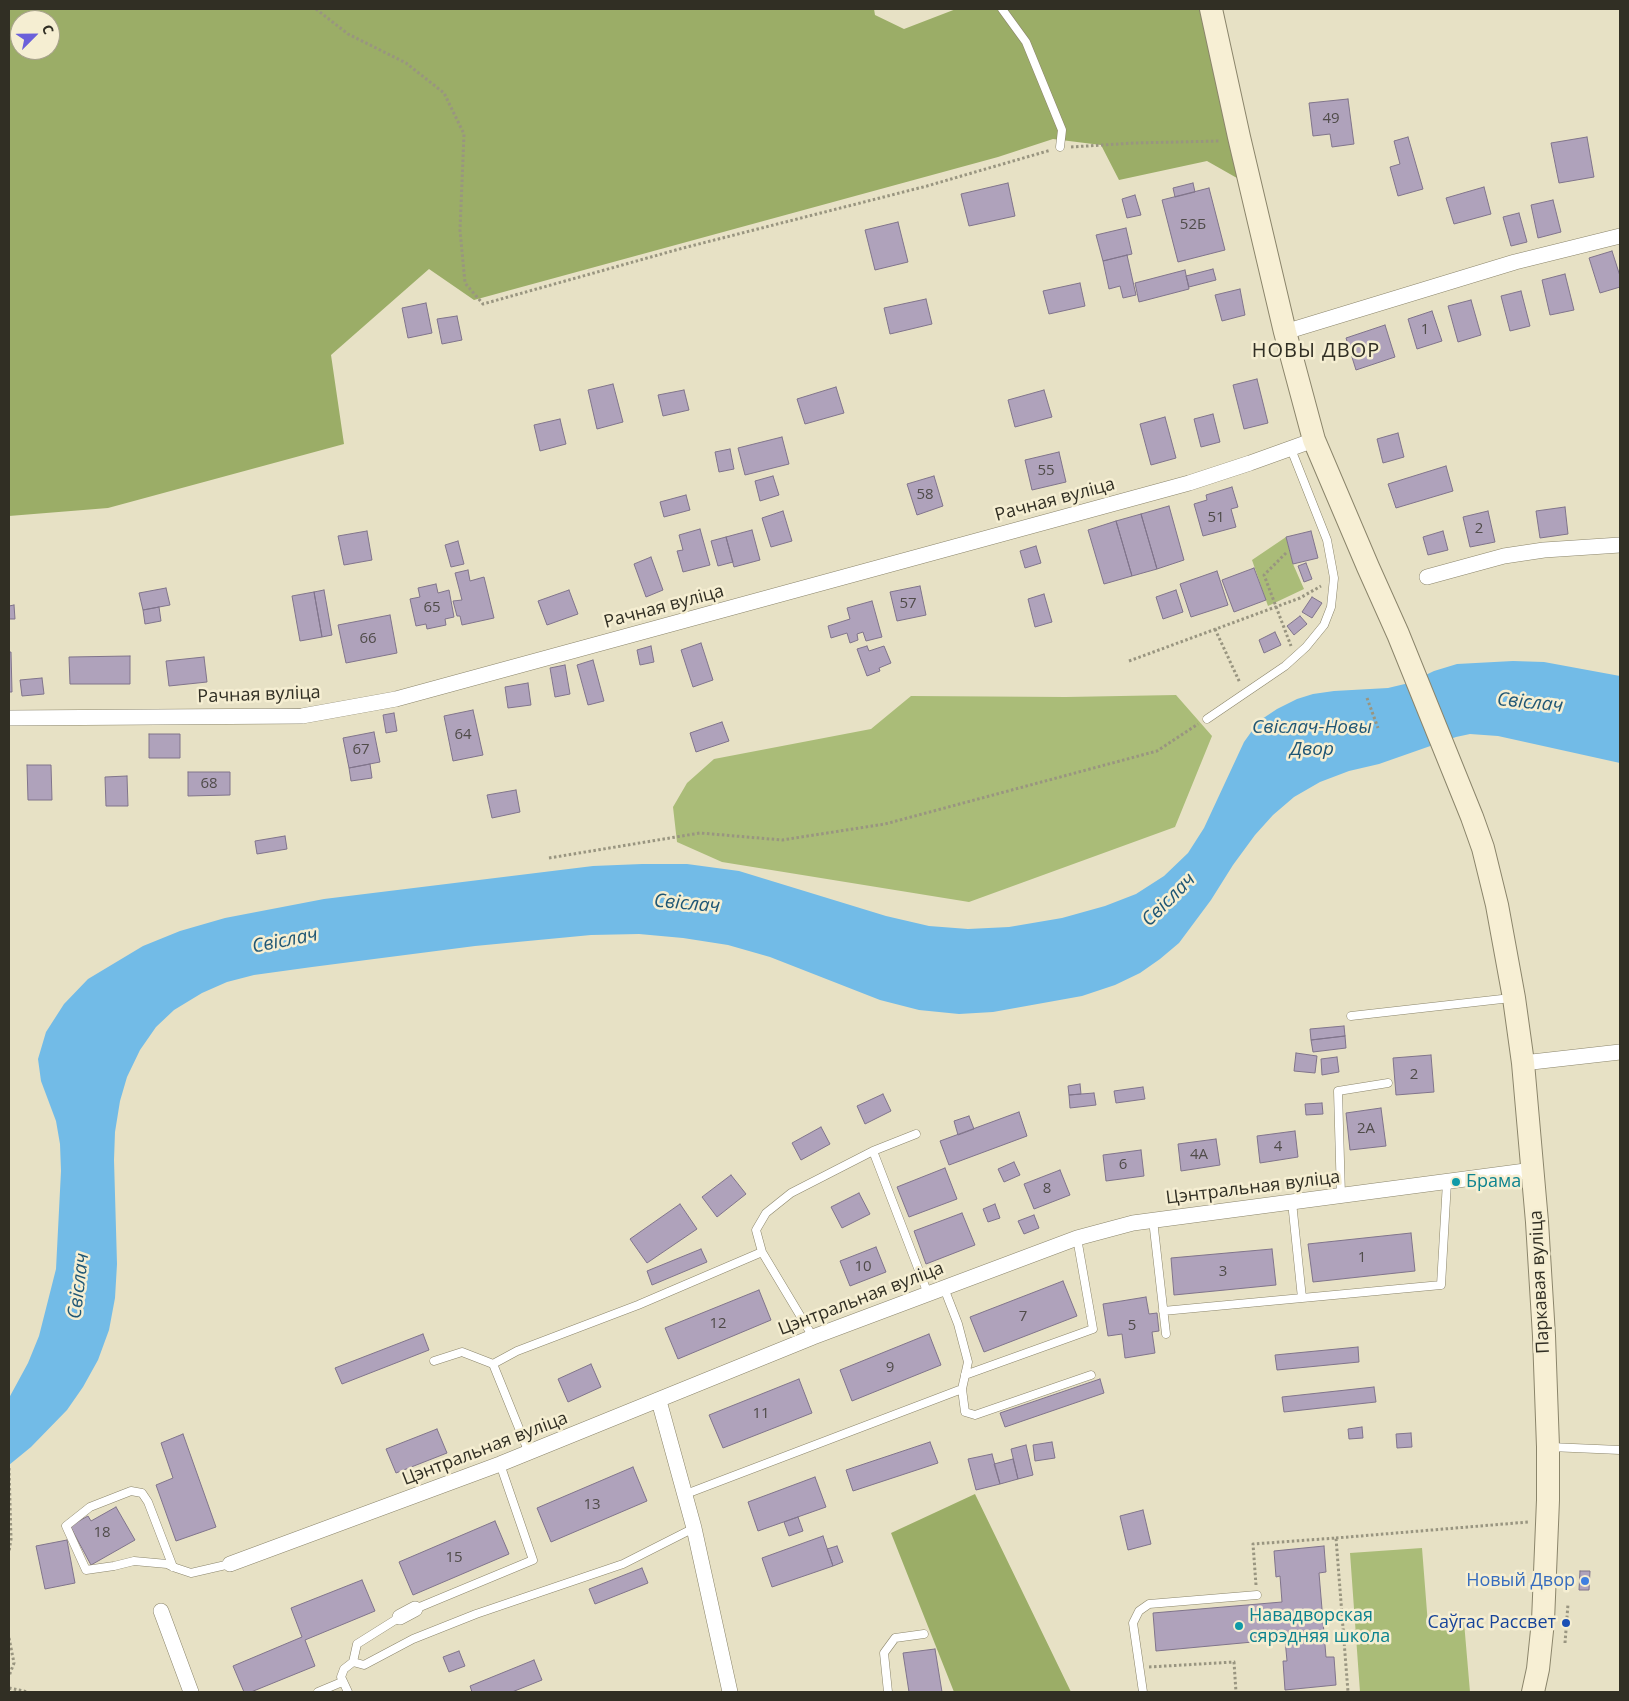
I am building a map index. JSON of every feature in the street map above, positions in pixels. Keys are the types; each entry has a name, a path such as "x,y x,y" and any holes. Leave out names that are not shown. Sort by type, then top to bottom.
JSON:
{"main road":[{"name":"Паркавая вуліца","path":"1212,9 1239,137 1285,332 1314,440 1398,634 1472,817 1483,848 1497,905 1514,998 1523,1063 1538,1232 1548,1447 1543,1621 1538,1669 1533,1692"}],"street":[{"path":"1285,332 1515,262 1620,236"},
{"name":"Рачная вуліца","path":"9,718 302,716 396,699 1189,483 1314,440"},
{"path":"1427,577 1504,556 1544,550 1620,545"},
{"path":"1523,1063 1620,1052"},
{"name":"Цэнтральная вуліца","path":"230,1564 529,1453 813,1337 1077,1238 1133,1222 1533,1170"},
{"path":"659,1401 686,1494 730,1692"},
{"path":"400,1617 415,1609"},
{"path":"160,1611 191,1692"}],"lane":[{"path":"1002,9 1026,42 1062,130 1060,147"},
{"path":"1207,719 1285,666 1295,657 1324,625 1331,607 1334,578 1327,540 1291,449"},
{"path":"1352,1016 1514,998"},
{"path":"1340,1196 1338,1091 1388,1083"},
{"path":"813,1337 762,1252 756,1230 766,1214 791,1193 873,1151 916,1134"},
{"path":"873,1151 928,1294"},
{"path":"1163,1311 1441,1285 1447,1182"},
{"path":"1292,1202 1302,1298"},
{"path":"1153,1220 1166,1334"},
{"path":"965,1375 1093,1329 1077,1238"},
{"path":"493,1364 517,1351 638,1305 762,1252"},
{"path":"944,1288 964,1344 968,1362 962,1389 965,1412 975,1415 1091,1375"},
{"path":"434,1361 462,1352 493,1364 529,1453"},
{"path":"686,1494 962,1389"},
{"path":"1548,1447 1620,1450"},
{"path":"415,1609 533,1560 500,1464"},
{"path":"173,1567 148,1502 142,1493 131,1490 90,1507 66,1526 86,1570 134,1561 150,1562 190,1573 230,1564"},
{"path":"353,1662 364,1665 413,1639 476,1614 623,1564 694,1528"},
{"path":"1143,1692 1133,1623 1139,1611 1149,1604 1257,1595"},
{"path":"348,1692 341,1677 344,1669 353,1662 357,1644 400,1617"},
{"path":"888,1692 884,1653 895,1638 924,1634"},
{"path":"318,1692 342,1682"}],"path":[{"path":"316,9 348,34 406,63 444,93 464,134 460,230 465,283 483,304 682,248 927,186 1060,147 1134,142 1225,141 1239,137"},
{"path":"1286,553 1264,575 1295,657"},
{"path":"1128,661 1300,598 1334,578"},
{"path":"1215,629 1244,693"},
{"path":"1367,698 1378,728"},
{"path":"549,858 700,833 782,840 885,824 1157,751 1207,719"},
{"path":"9,1469 11,1538 9,1552"},
{"path":"1257,1595 1253,1544 1547,1520"},
{"path":"1336,1538 1348,1692"},
{"path":"1565,1643 1568,1604"},
{"path":"9,1638 14,1663 9,1676"},
{"path":"1139,1668 1234,1662 1236,1692"},
{"path":"9,1688 28,1692"}],"green space":[{"path":"9,9 874,9 875,15 904,29 956,9 1201,9 1244,182 1207,161 1119,180 1101,145 1053,139 998,157 474,300 429,269 331,355 344,444 108,508 9,516"},
{"path":"1286,537 1293,564 1304,589 1268,606 1252,560"},
{"path":"1176,695 1212,736 1175,827 969,902 722,862 677,842 673,807 687,783 714,759 871,729 911,696 1066,697"},
{"path":"975,1494 1071,1692 954,1692 891,1533"},
{"path":"1422,1548 1428,1625 1464,1622 1470,1692 1360,1692 1350,1553"}],"water":[{"path":"1513,661 1544,662 1620,676 1620,763 1498,736 1470,734 1456,737 1379,764 1349,771 1320,782 1294,797 1273,815 1255,835 1179,943 1140,973 1115,985 1082,996 993,1012 959,1014 919,1010 880,1000 770,957 728,945 639,934 591,935 475,946 312,967 254,975 227,982 202,993 174,1010 156,1027 140,1050 127,1077 120,1101 115,1132 114,1160 117,1264 115,1298 109,1330 98,1360 67,1410 31,1447 9,1465 9,1398 28,1363 39,1336 56,1269 61,1171 60,1144 56,1121 41,1081 38,1059 46,1032 64,1004 88,979 143,946 180,931 225,918 324,899 593,866 642,864 687,864 739,871 886,916 929,926 968,929 1009,927 1062,918 1105,906 1136,894 1164,876 1188,853 1204,828 1244,742 1259,721 1277,709 1297,699 1313,694 1388,688 1409,683 1434,671 1457,664"}],"building":[{"path":"1348,99 1354,144 1332,147 1330,134 1313,136 1309,103"},
{"path":"1408,137 1423,189 1398,196 1390,167 1400,164 1394,141"},
{"path":"1587,137 1594,177 1559,183 1551,143"},
{"path":"1008,183 1015,216 969,226 961,194"},
{"path":"1193,183 1195,192 1175,197 1173,188"},
{"path":"1484,187 1491,214 1454,224 1446,198"},
{"path":"1209,188 1225,250 1178,262 1162,200"},
{"path":"1135,195 1141,215 1127,218 1122,199"},
{"path":"1553,200 1561,232 1538,238 1531,205"},
{"path":"1519,213 1527,242 1511,246 1503,217"},
{"path":"898,222 908,262 875,270 865,230"},
{"path":"1126,228 1132,254 1103,261 1096,235"},
{"path":"1612,251 1620,276 1620,287 1600,293 1589,258"},
{"path":"1127,255 1136,295 1123,298 1120,286 1109,289 1103,261"},
{"path":"1213,269 1216,280 1189,287 1186,276"},
{"path":"1185,270 1189,289 1139,302 1135,283"},
{"path":"1565,274 1574,310 1550,315 1542,280"},
{"path":"1080,283 1085,306 1049,314 1043,291"},
{"path":"1240,289 1245,315 1222,321 1215,295"},
{"path":"1521,291 1530,326 1510,331 1501,296"},
{"path":"926,299 932,324 890,334 884,308"},
{"path":"1471,300 1481,335 1458,342 1448,306"},
{"path":"426,303 432,333 408,338 402,308"},
{"path":"1432,311 1442,341 1417,349 1408,319"},
{"path":"457,316 462,340 442,344 437,319"},
{"path":"1385,325 1395,357 1356,370 1346,338"},
{"path":"1257,379 1268,423 1244,429 1233,385"},
{"path":"613,384 623,422 597,429 588,390"},
{"path":"836,387 844,413 805,424 797,399"},
{"path":"684,390 689,410 663,416 658,395"},
{"path":"1044,390 1052,417 1015,427 1008,400"},
{"path":"1213,414 1220,442 1201,447 1194,419"},
{"path":"1165,417 1176,458 1151,465 1140,424"},
{"path":"560,419 566,444 540,451 534,425"},
{"path":"1398,433 1404,457 1383,463 1377,439"},
{"path":"782,437 789,464 745,475 738,448"},
{"path":"730,449 734,469 719,472 715,452"},
{"path":"1059,452 1066,482 1032,490 1025,460"},
{"path":"1446,466 1453,491 1396,508 1388,484"},
{"path":"773,476 779,495 760,501 755,481"},
{"path":"934,476 943,506 917,515 907,484"},
{"path":"1232,487 1238,507 1231,509 1236,527 1203,536 1194,504 1207,500 1206,495"},
{"path":"686,495 690,510 664,517 660,502"},
{"path":"1169,506 1184,560 1157,569 1141,514"},
{"path":"1565,507 1568,534 1540,538 1536,511"},
{"path":"783,511 792,541 771,547 762,518"},
{"path":"1488,511 1495,542 1470,547 1463,517"},
{"path":"1141,514 1157,569 1132,576 1116,521"},
{"path":"1116,521 1132,576 1104,584 1088,530"},
{"path":"700,529 710,565 683,572 677,551 683,550 679,535"},
{"path":"752,530 760,560 734,567 726,537"},
{"path":"367,531 372,560 344,565 338,536"},
{"path":"1311,531 1318,558 1293,564 1286,537"},
{"path":"1443,531 1448,550 1428,555 1423,537"},
{"path":"726,537 733,562 718,566 711,541"},
{"path":"458,541 464,564 451,567 445,545"},
{"path":"1036,546 1041,563 1025,568 1020,551"},
{"path":"651,557 663,590 646,597 634,564"},
{"path":"1306,563 1312,579 1304,582 1298,566"},
{"path":"1254,568 1266,600 1234,612 1222,580"},
{"path":"468,570 470,581 484,577 494,618 462,625 460,616 457,616 453,601 462,600 455,573"},
{"path":"1217,571 1228,605 1191,617 1180,584"},
{"path":"436,584 438,593 449,590 454,617 445,619 446,625 427,629 426,624 416,626 410,599 420,597 418,588"},
{"path":"920,586 926,615 897,621 890,592"},
{"path":"166,588 170,605 143,610 139,593"},
{"path":"324,590 332,635 322,637 314,592"},
{"path":"569,590 578,614 547,625 538,601"},
{"path":"1176,590 1183,612 1163,619 1156,597"},
{"path":"314,592 322,637 300,641 292,596"},
{"path":"1044,594 1052,622 1035,627 1028,599"},
{"path":"1312,597 1322,603 1312,618 1302,612"},
{"path":"872,601 882,637 866,641 863,632 857,634 858,640 850,643 847,633 831,638 828,626 850,619 847,608"},
{"path":"14,605 15,619 9,619 9,606"},
{"path":"159,607 161,621 145,624 143,610"},
{"path":"390,615 397,653 346,663 338,625"},
{"path":"1300,616 1307,624 1294,635 1287,626"},
{"path":"1275,632 1281,645 1264,653 1259,640"},
{"path":"701,643 713,680 693,687 681,650"},
{"path":"651,646 654,662 640,665 637,650"},
{"path":"867,646 869,651 884,646 891,663 879,668 880,671 867,676 857,649"},
{"path":"9,652 11,652 12,692 9,692"},
{"path":"130,656 130,684 70,684 69,657"},
{"path":"204,657 207,682 169,686 166,661"},
{"path":"593,660 604,701 588,705 577,665"},
{"path":"565,665 570,694 555,697 550,668"},
{"path":"42,678 44,694 22,696 20,680"},
{"path":"528,683 531,705 508,708 505,687"},
{"path":"473,710 483,755 453,761 444,716"},
{"path":"394,713 397,731 386,733 383,715"},
{"path":"722,722 729,741 696,752 690,733"},
{"path":"374,732 380,762 349,768 343,738"},
{"path":"149,734 180,734 180,758 149,758"},
{"path":"370,764 372,778 351,781 349,768"},
{"path":"27,765 51,765 52,800 28,800"},
{"path":"188,772 230,772 230,795 188,796"},
{"path":"127,776 128,806 106,806 105,777"},
{"path":"516,790 520,812 492,818 487,795"},
{"path":"285,836 287,849 257,854 255,841"},
{"path":"1344,1026 1345,1036 1311,1040 1310,1029"},
{"path":"1345,1036 1346,1048 1313,1052 1311,1040"},
{"path":"1296,1053 1317,1056 1315,1073 1294,1071"},
{"path":"1431,1055 1434,1092 1396,1095 1393,1058"},
{"path":"1337,1057 1339,1072 1322,1075 1321,1059"},
{"path":"1080,1084 1081,1094 1069,1095 1068,1086"},
{"path":"1143,1087 1145,1099 1116,1103 1114,1091"},
{"path":"1094,1093 1096,1105 1070,1108 1069,1095"},
{"path":"883,1094 891,1111 865,1124 857,1106"},
{"path":"1322,1103 1323,1114 1306,1115 1305,1104"},
{"path":"1381,1108 1386,1146 1350,1150 1346,1113"},
{"path":"1019,1112 1027,1136 949,1165 940,1141"},
{"path":"969,1116 974,1129 958,1135 954,1121"},
{"path":"821,1127 830,1144 801,1160 792,1143"},
{"path":"1295,1131 1298,1157 1260,1163 1257,1136"},
{"path":"1216,1139 1220,1165 1181,1171 1178,1144"},
{"path":"1141,1150 1144,1176 1106,1181 1103,1155"},
{"path":"1014,1162 1020,1175 1004,1182 998,1169"},
{"path":"945,1168 957,1199 909,1217 897,1187"},
{"path":"1060,1170 1070,1195 1034,1209 1024,1184"},
{"path":"731,1175 746,1194 717,1217 702,1197"},
{"path":"859,1193 870,1214 842,1228 831,1207"},
{"path":"680,1204 697,1229 647,1263 630,1239"},
{"path":"995,1204 1000,1218 988,1222 983,1209"},
{"path":"962,1213 975,1245 926,1264 914,1231"},
{"path":"1034,1215 1039,1228 1024,1234 1018,1221"},
{"path":"1411,1233 1415,1271 1313,1282 1308,1244"},
{"path":"876,1247 886,1272 850,1286 840,1261"},
{"path":"701,1249 707,1262 652,1285 647,1271"},
{"path":"1272,1249 1276,1285 1174,1295 1171,1258"},
{"path":"1063,1281 1077,1316 984,1352 970,1317"},
{"path":"759,1290 771,1320 678,1359 665,1328"},
{"path":"1146,1297 1149,1314 1157,1313 1159,1331 1152,1332 1155,1353 1125,1358 1122,1334 1108,1336 1103,1304"},
{"path":"423,1334 429,1350 342,1384 335,1368"},
{"path":"929,1334 941,1365 852,1401 840,1370"},
{"path":"1358,1347 1359,1362 1277,1370 1275,1355"},
{"path":"591,1364 601,1387 568,1402 558,1379"},
{"path":"799,1379 812,1413 723,1448 709,1415"},
{"path":"1100,1379 1104,1393 1005,1427 1000,1413"},
{"path":"1374,1387 1376,1402 1284,1412 1282,1397"},
{"path":"1362,1427 1363,1438 1349,1439 1348,1429"},
{"path":"437,1429 447,1453 396,1473 386,1449"},
{"path":"1411,1433 1412,1447 1397,1448 1396,1434"},
{"path":"183,1434 216,1527 176,1541 156,1485 173,1478 161,1443"},
{"path":"930,1442 938,1463 853,1491 846,1470"},
{"path":"1052,1442 1055,1458 1035,1461 1033,1445"},
{"path":"1026,1445 1033,1475 1018,1479 1011,1449"},
{"path":"992,1454 1000,1484 976,1490 968,1459"},
{"path":"1013,1459 1018,1479 1000,1484 994,1464"},
{"path":"633,1467 647,1501 551,1542 537,1508"},
{"path":"815,1477 826,1507 758,1531 748,1502"},
{"path":"116,1507 135,1540 91,1565 70,1526 88,1516 91,1521"},
{"path":"1143,1510 1151,1544 1128,1550 1120,1516"},
{"path":"798,1517 803,1531 789,1536 784,1522"},
{"path":"495,1521 509,1554 413,1595 399,1562"},
{"path":"823,1536 833,1566 772,1587 762,1558"},
{"path":"67,1540 75,1583 45,1589 36,1546"},
{"path":"837,1546 843,1562 833,1566 827,1549"},
{"name":"Навадворская сярэдняя школа","path":"1324,1546 1326,1572 1319,1573 1326,1657 1334,1657 1336,1685 1285,1690 1283,1661 1287,1661 1285,1639 1156,1651 1153,1613 1282,1602 1280,1576 1276,1577 1274,1551"},
{"path":"642,1568 648,1583 595,1604 589,1589"},
{"path":"1580,1571 1590,1571 1589,1590 1579,1590"},
{"path":"362,1580 375,1611 305,1640 315,1666 251,1692 244,1692 233,1666 302,1637 291,1608"},
{"path":"935,1649 942,1692 909,1692 903,1653"},
{"path":"459,1651 465,1666 449,1672 443,1657"},
{"path":"534,1660 542,1680 512,1692 472,1692 470,1686"}],"place":[{"name":"Брама","path":"1456,1182"},
{"name":"Новый Двор","path":"1585,1581"},
{"name":"Саўгас Рассвет","path":"1566,1623"},
{"name":"Навадворская сярэдняя школа","path":"1239,1626"}],"district":[{"name":"НОВЫ ДВОР","path":"1316,351"}],"water label":[{"name":"Свіслач","path":"1530,703"},
{"name":"Свіслач-Новы Двор","path":"1312,739"},
{"name":"Свіслач","path":"1169,900"},
{"name":"Свіслач","path":"687,904"},
{"name":"Свіслач","path":"285,941"},
{"name":"Свіслач","path":"79,1286"}]}
